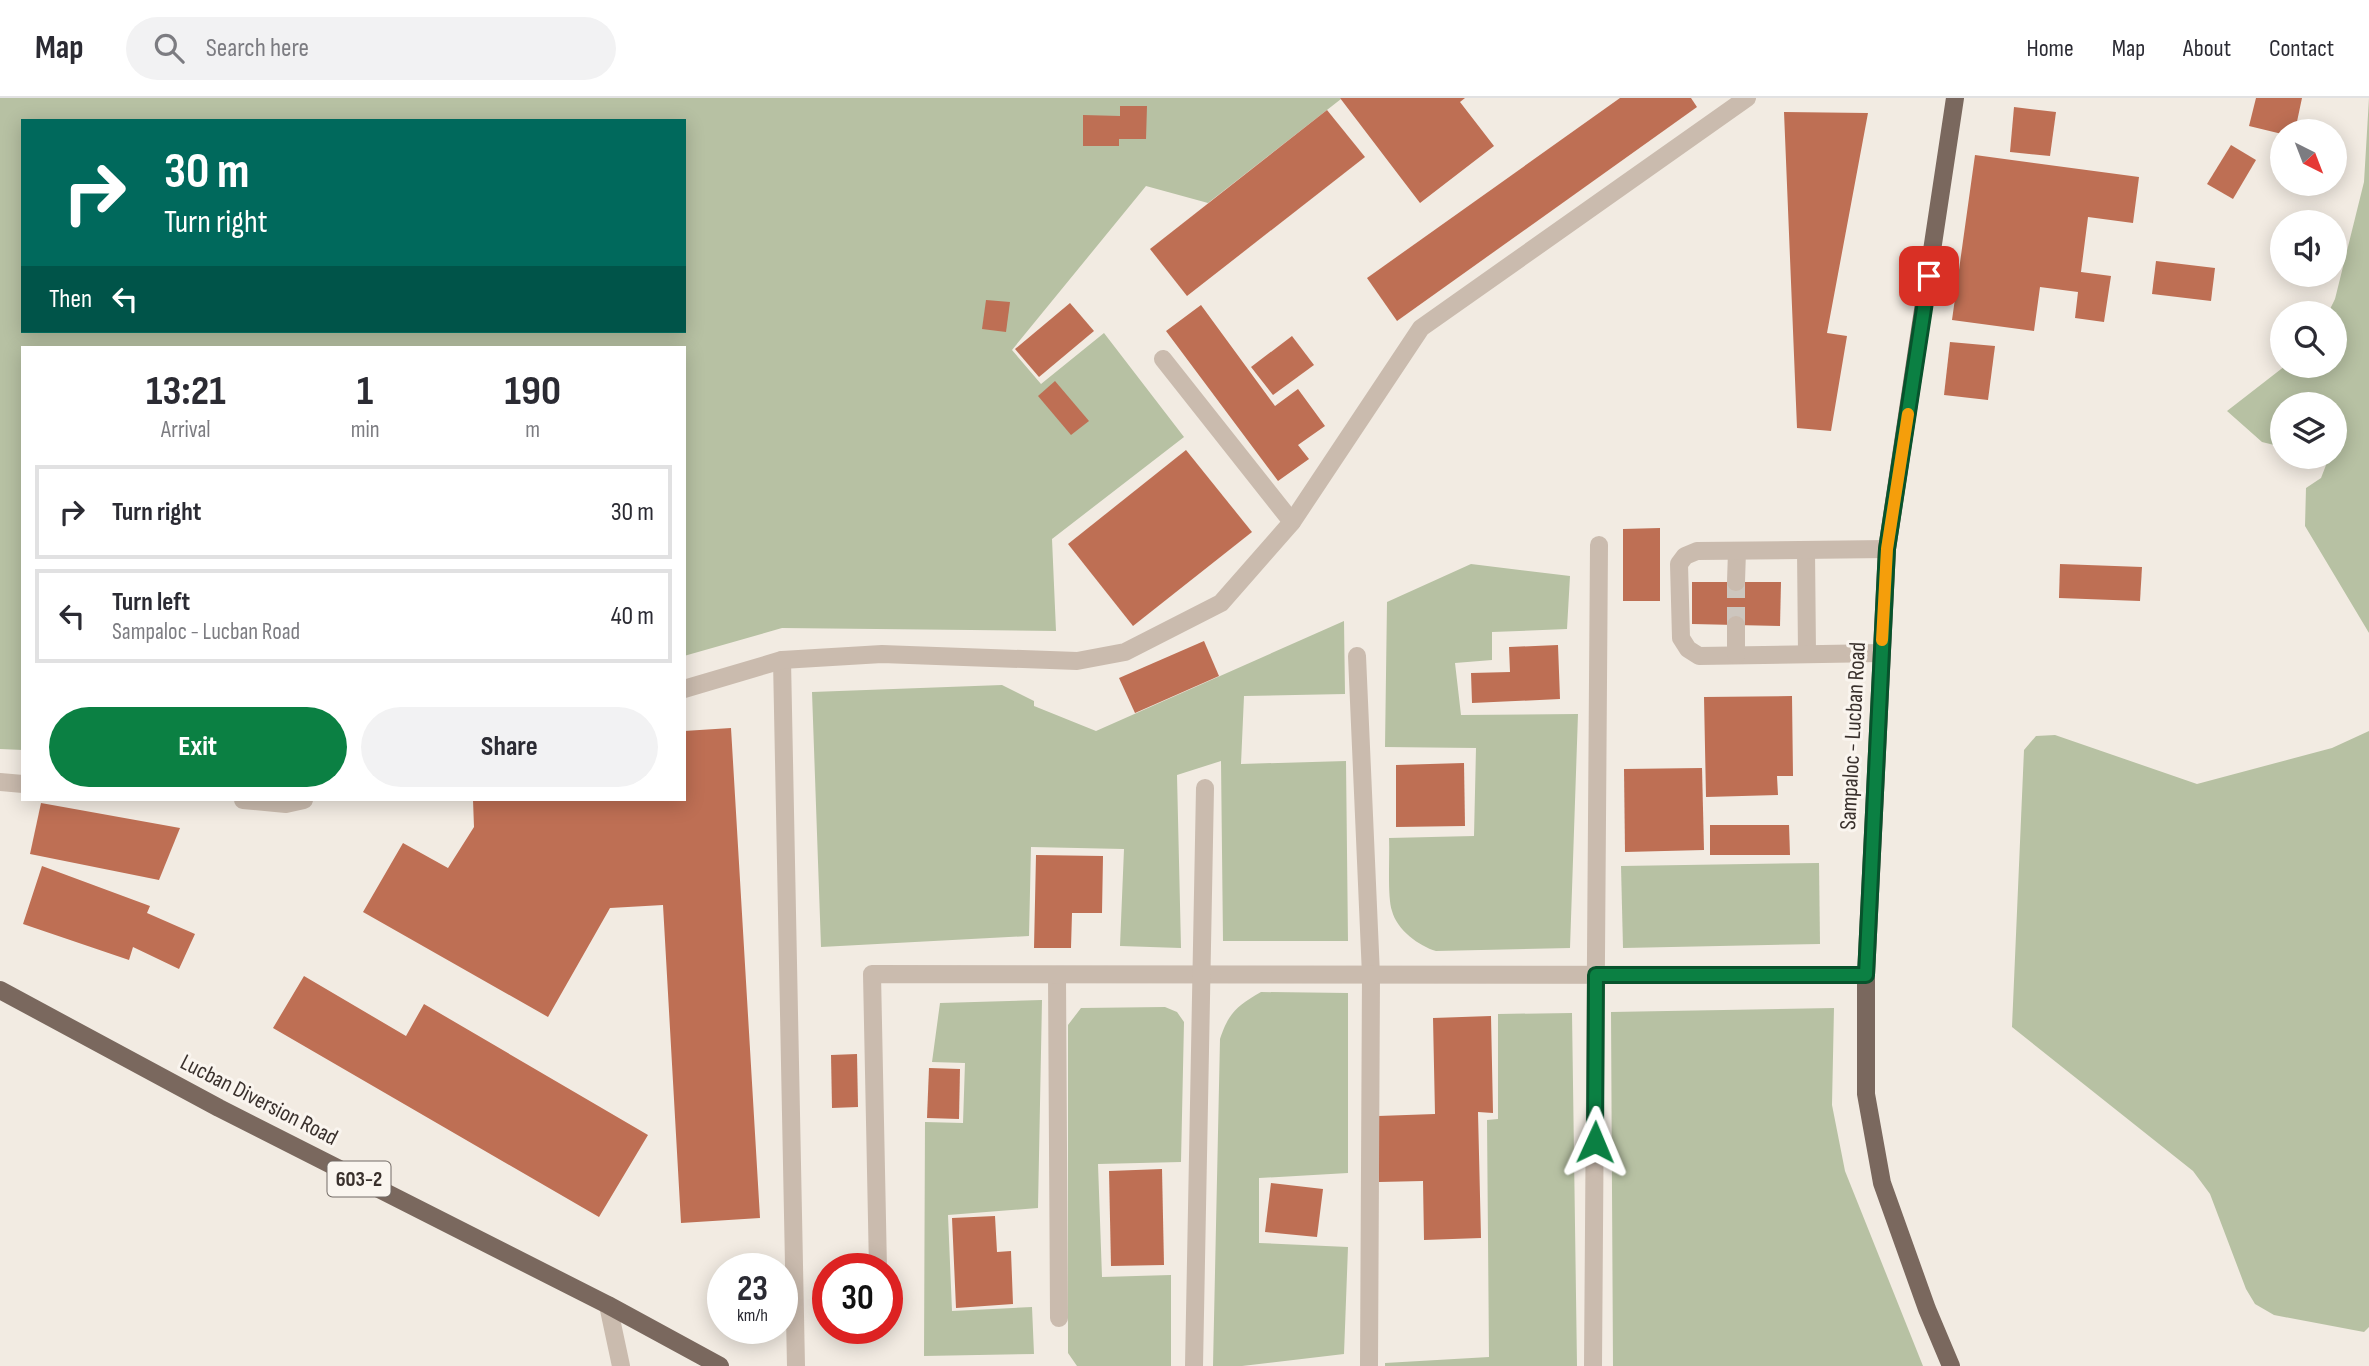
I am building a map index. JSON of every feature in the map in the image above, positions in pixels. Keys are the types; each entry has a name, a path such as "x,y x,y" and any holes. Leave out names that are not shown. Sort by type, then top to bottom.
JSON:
{"main road":[{"name":"Sampaloc - Lucban Road","path":"1951,1366 1927,1309 1882,1183 1866,1094 1866,975 1887,549 1955,98"},
{"name":"Lucban Diversion Road","path":"0,990 219,1108 720,1366"}],"street":[{"path":"686,689 782,660 883,654 1077,661 1125,652 1221,603 1292,522 1421,328 1747,98"},
{"path":"1163,359 1292,522"},
{"path":"1593,1366 1599,545"},
{"path":"1881,653 1699,656 1688,649 1681,639 1679,564 1685,556 1697,551 1887,549"},
{"path":"1806,550 1807,654"},
{"path":"1737,551 1737,582"},
{"path":"1736,625 1736,655"},
{"path":"1357,656 1371,975 1369,1366"},
{"path":"782,660 796,1366"},
{"path":"0,782 21,784"},
{"path":"1194,1366 1205,788"},
{"path":"254,801 286,804 300,801"},
{"path":"878,1253 872,974 1866,975"},
{"path":"1057,975 1059,1318"},
{"path":"608,1306 621,1366"}],"green space":[{"path":"0,98 1341,99 1208,203 1146,186 1012,350 1041,384 1104,333 1184,437 1052,539 1056,631 782,628 686,655 686,346 21,346 21,750 0,749"},
{"path":"2369,98 2369,633 2305,526 2306,488 2321,478 2324,469 2347,469 2347,392 2270,392 2270,444 2262,442 2227,411 2270,378 2347,378 2347,301 2334,301 2338,287 2347,287 2347,251 2364,182"},
{"path":"1471,564 1570,576 1567,629 1492,632 1492,660 1455,663 1461,715 1578,714 1570,948 1436,951 1410,936 1399,925 1390,904 1389,838 1474,836 1476,748 1385,747 1387,602"},
{"path":"1344,621 1345,694 1244,696 1241,764 1346,761 1348,941 1223,941 1221,761 1177,775 1181,948 1120,946 1124,849 1031,847 1029,936 821,947 812,692 1002,685 1034,701 1034,706 1096,731"},
{"path":"2369,731 2369,1327 2364,1332 2274,1315 2255,1304 2246,1289 2210,1194 2193,1171 2012,1027 2024,750 2036,736 2055,735 2197,784 2332,748"},
{"path":"1819,863 1820,944 1623,948 1621,866"},
{"path":"1261,992 1348,993 1348,1173 1259,1178 1259,1243 1348,1247 1344,1354 1242,1366 1213,1366 1220,1039 1235,1011"},
{"path":"1042,1000 1038,1208 948,1215 952,1311 1032,1307 1034,1354 924,1356 925,1122 963,1123 965,1063 932,1062 940,1003"},
{"path":"1165,1007 1177,1012 1184,1022 1181,1162 1098,1164 1102,1277 1171,1275 1171,1366 1077,1366 1068,1353 1068,1025 1081,1008"},
{"path":"1834,1008 1832,1105 1845,1171 1923,1366 1613,1366 1611,1012"},
{"path":"1572,1013 1577,1366 1385,1366 1385,1363 1489,1357 1487,1120 1498,1119 1498,1014"}],"building":[{"path":"1340,98 1465,98 1460,102 1494,146 1420,203"},
{"path":"1620,98 1691,98 1697,107 1397,321 1367,278"},
{"path":"2256,98 2302,98 2298,119 2270,119 2270,131 2249,126"},
{"path":"1120,106 1147,106 1146,139 1119,139 1119,146 1083,146 1083,115 1120,116"},
{"path":"2014,107 2056,112 2050,156 2010,152"},
{"path":"1327,110 1365,157 1187,296 1150,249"},
{"path":"1784,112 1868,113 1827,333 1847,336 1831,431 1797,428"},
{"path":"2231,145 2256,160 2233,199 2207,184"},
{"path":"1975,155 2139,177 2133,223 2088,217 2081,272 2111,276 2104,322 2075,318 2078,292 2040,287 2034,331 1952,320"},
{"path":"2156,261 2215,268 2211,301 2152,294"},
{"path":"986,300 1010,302 1006,332 982,329"},
{"path":"1070,303 1094,331 1039,377 1015,349"},
{"path":"1201,305 1275,406 1298,389 1325,426 1298,445 1309,459 1278,481 1166,331"},
{"path":"1292,336 1314,365 1273,395 1251,367"},
{"path":"1950,342 1995,346 1988,400 1944,395"},
{"path":"1055,381 1089,421 1071,435 1038,396"},
{"path":"1186,450 1252,532 1133,626 1068,544"},
{"path":"1660,528 1660,601 1623,601 1623,529"},
{"path":"2060,564 2142,567 2140,601 2059,598"},
{"path":"1692,582 1781,582 1780,626 1692,624"},
{"path":"1204,641 1219,676 1135,713 1119,678"},
{"path":"1558,645 1560,699 1472,703 1471,673 1510,672 1509,647"},
{"path":"1792,696 1793,776 1777,776 1778,795 1706,797 1704,697"},
{"path":"731,728 760,1218 681,1223 663,905 610,908 548,1017 363,912 403,843 448,868 474,827 473,801 686,801 686,731"},
{"path":"1464,763 1465,826 1396,827 1396,765"},
{"path":"1702,768 1704,850 1625,852 1624,769"},
{"path":"41,803 180,828 159,880 30,854"},
{"path":"1710,825 1789,825 1790,855 1710,855"},
{"path":"1036,855 1103,856 1102,913 1072,913 1071,948 1034,948"},
{"path":"42,866 150,906 147,913 195,934 179,969 133,947 129,960 23,924"},
{"path":"304,976 406,1036 424,1004 648,1135 599,1217 273,1028"},
{"path":"1491,1016 1493,1113 1478,1112 1481,1238 1424,1240 1423,1181 1379,1182 1378,1116 1435,1114 1433,1018"},
{"path":"857,1054 858,1107 832,1108 831,1055"},
{"path":"929,1068 960,1069 959,1119 927,1118"},
{"path":"1162,1169 1164,1265 1111,1266 1109,1171"},
{"path":"1271,1183 1323,1189 1317,1237 1265,1232"},
{"path":"995,1216 997,1252 1011,1251 1013,1304 956,1308 952,1218"}],"tunnel":[{"path":"1736,582 1736,625"}],"slow traffic":[{"path":"1882,640 1887,549 1908,414"}],"route":[{"path":"1595,1142 1596,975 1866,975 1887,549 1929,276"}]}
